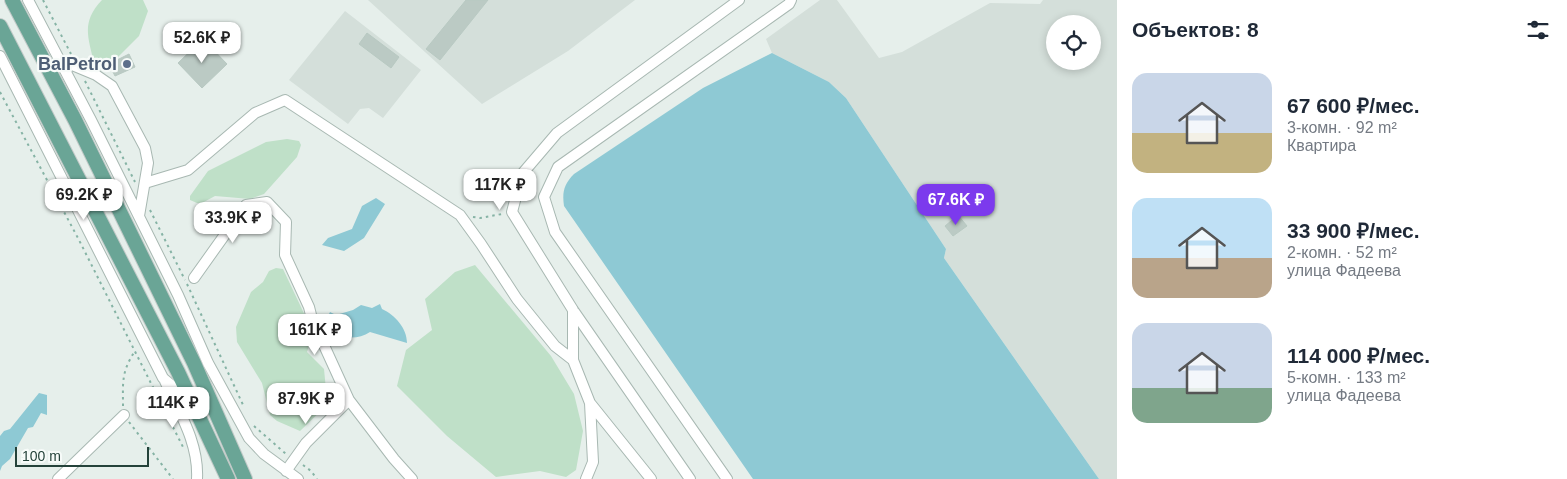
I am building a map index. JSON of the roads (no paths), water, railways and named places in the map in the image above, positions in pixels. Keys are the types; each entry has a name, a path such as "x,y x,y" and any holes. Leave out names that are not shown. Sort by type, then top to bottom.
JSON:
{"main road":[{"path":"12,0 75,120 206,390 245,479"},
{"path":"0,26 178,372 228,479"}],"street":[{"path":"28,0 139,216 178,295 208,363 249,438 264,454 298,479"},
{"path":"690,479 573,310 512,212 522,174 557,133 739,0"},
{"path":"727,479 555,232 544,197 558,166 789,4 791,0"},
{"path":"0,56 163,378 194,444 198,466 197,479"},
{"path":"60,60 96,74 112,86 145,148 148,163 139,216"},
{"path":"145,183 188,170 255,113 285,100 460,215 517,299 554,346 573,360"},
{"path":"194,278 246,205 267,202 286,222 285,255 349,400 394,459 412,479"},
{"path":"573,310 573,360 590,404 651,479"},
{"path":"206,390 208,363"},
{"path":"163,378 193,403"},
{"path":"286,471 306,443 349,400"},
{"path":"586,479 593,462 590,404"},
{"path":"58,479 124,415"}],"water":[{"path":"772,53 829,82 846,98 946,249 944,258 1099,479 753,479 564,206 563,196 564,188 574,174 703,88"},
{"path":"376,198 385,204 364,238 344,251 322,245 328,238 352,229 362,206"},
{"path":"380,304 382,309 403,327 407,343 370,332 352,338 340,336 322,328 330,312 336,315 353,310 361,305 372,308"},
{"path":"39,393 47,395 47,415 41,413 33,427 28,428 10,459 2,466 0,471 0,436 4,431 10,429"}],"place":[{"name":"BalPetrol","path":"127,64"}]}
